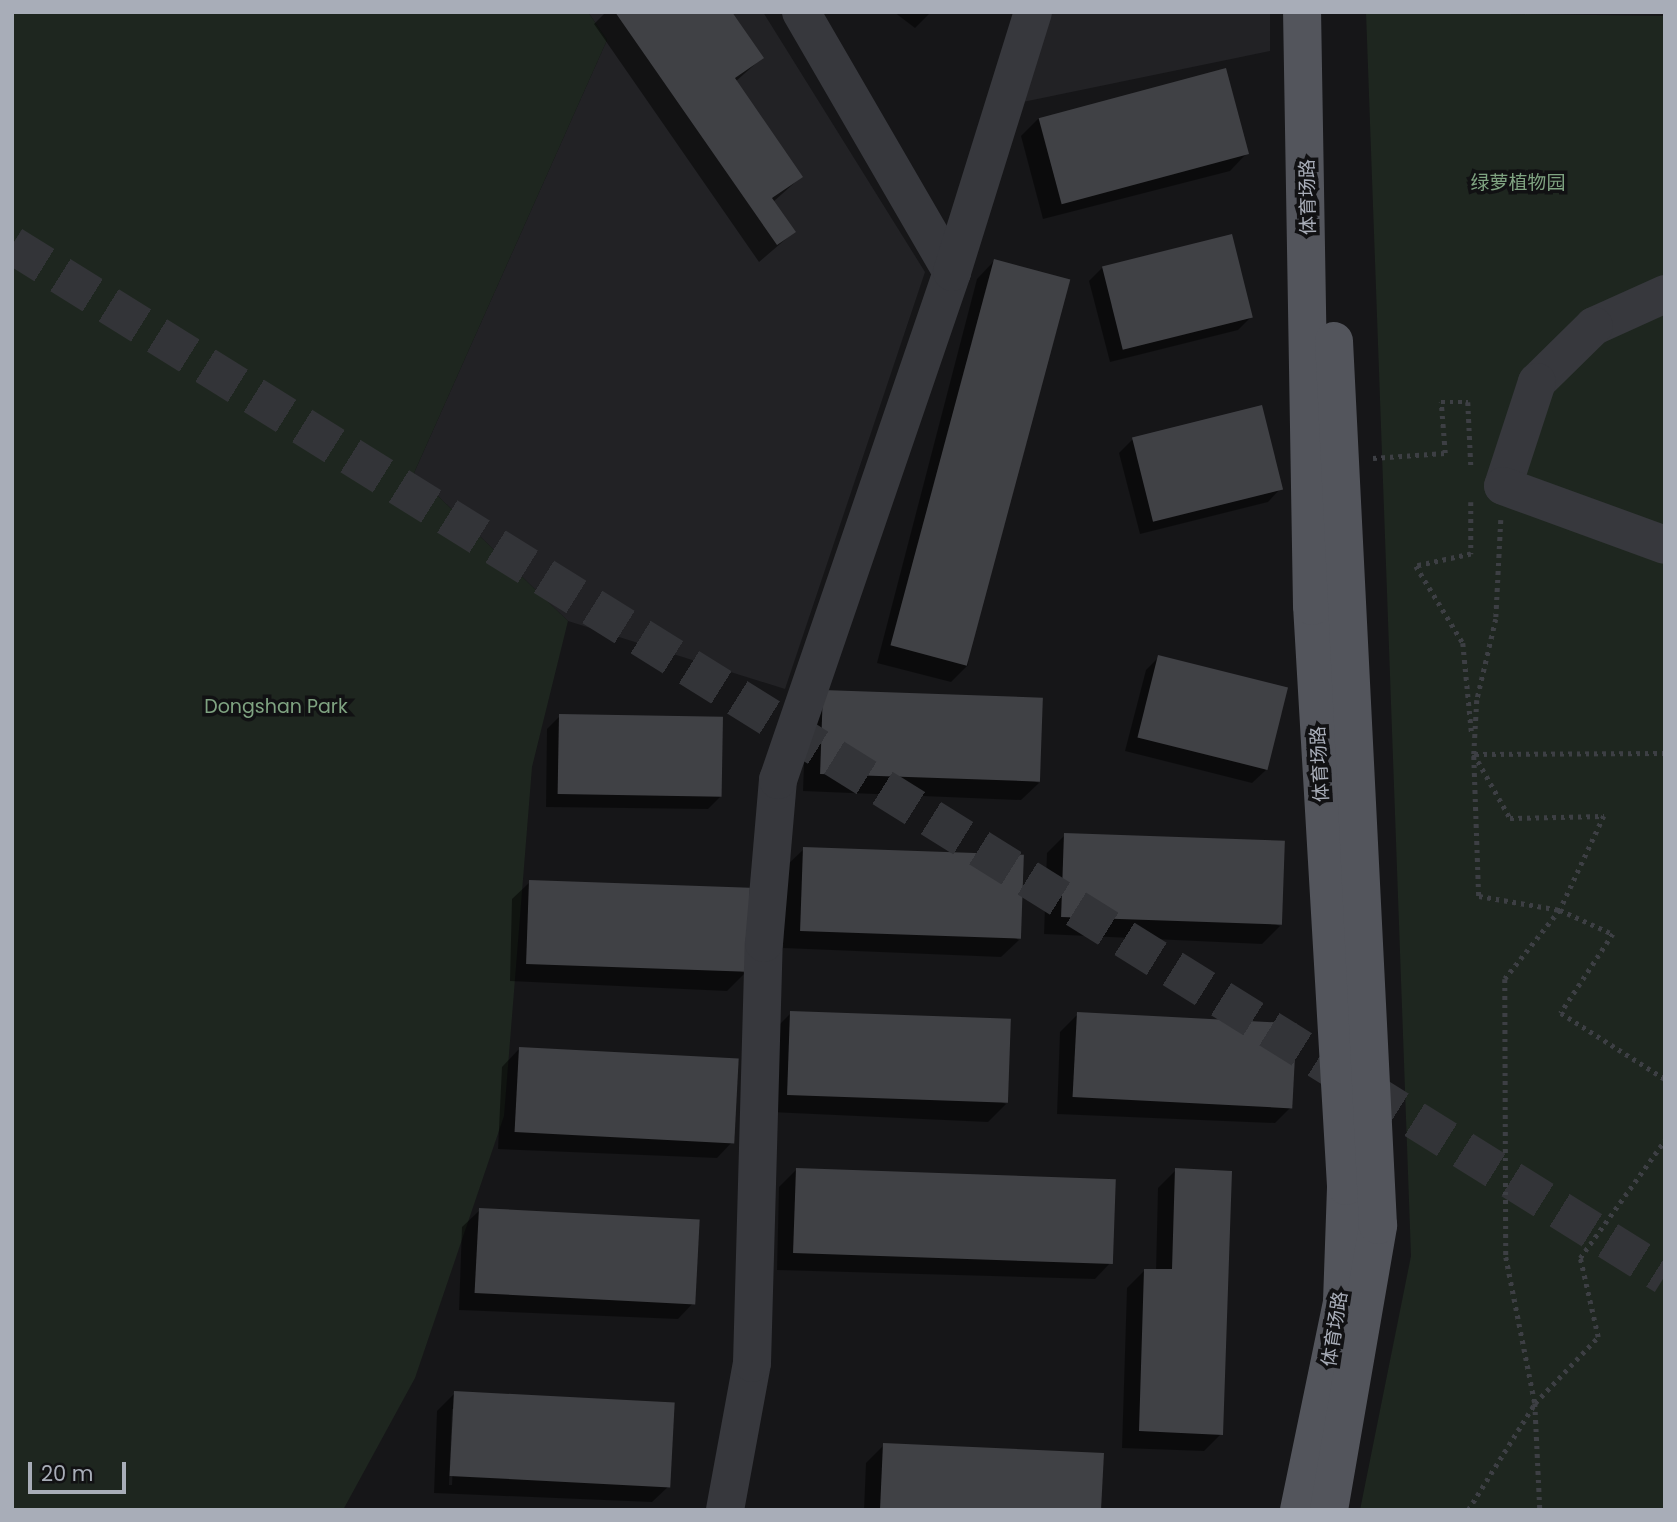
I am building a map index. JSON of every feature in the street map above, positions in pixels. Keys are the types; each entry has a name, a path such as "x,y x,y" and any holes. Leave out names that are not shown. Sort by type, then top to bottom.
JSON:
{"main road":[{"name":"体育场路","path":"1299,1510 1342,1301 1346,1186 1312,606 1302,12"},
{"name":"体育场路","path":"1327,12 1325,174 1378,1225 1329,1510"}],"street":[{"path":"801,12 952,272"},
{"path":"725,1510 752,1363 764,943 778,780 952,272 1033,12"},
{"path":"1665,293 1594,326 1537,382 1487,483 1665,545"}],"path":[{"path":"1340,460 1445,453 1441,402 1468,402 1487,483 1496,619 1477,700 1474,754 1510,818 1604,816 1560,910 1505,979 1506,1257 1535,1403 1540,1510"},
{"path":"1487,483 1471,554 1416,566 1463,643 1474,754 1479,896 1560,910 1614,934 1561,1013 1665,1079"},
{"path":"1474,754 1665,753"},
{"path":"1468,1510 1535,1403 1598,1337 1580,1258 1665,1140"}],"shaded area":[{"path":"588,12 763,12 925,272 785,689 568,621 414,473 607,40"},
{"path":"1051,12 1270,12 1270,51 1018,103"}],"green space":[{"name":"Dongshan Park","path":"12,12 588,12 607,40 414,473 568,621 532,767 504,1116 415,1378 343,1510 12,1510"},
{"name":"绿萝植物园","path":"1366,12 1665,16 1665,1510 1360,1510 1411,1256"}],"building":[{"path":"615,12 732,12 764,58 735,78 803,177 772,198 796,232 777,245"},
{"path":"1226,68 1249,154 1062,204 1039,118"},
{"path":"1232,234 1253,317 1123,350 1102,266"},
{"path":"994,259 1070,279 967,666 890,645"},
{"path":"1262,405 1283,489 1153,522 1132,437"},
{"path":"1158,655 1288,687 1267,770 1137,737"},
{"path":"823,690 1043,698 1040,782 820,774"},
{"path":"559,714 723,717 722,797 558,794"},
{"path":"1064,833 1285,841 1282,925 1061,917"},
{"path":"803,847 1024,855 1021,939 800,931"},
{"path":"529,880 750,888 747,972 526,964"},
{"path":"790,1011 1011,1019 1008,1103 787,1095"},
{"path":"1077,1012 1297,1024 1292,1108 1073,1097"},
{"path":"519,1047 739,1059 734,1143 515,1132"},
{"path":"796,1168 1116,1179 1113,1264 793,1253"},
{"path":"1175,1168 1232,1171 1223,1435 1139,1431 1144,1269 1172,1269"},
{"path":"479,1208 700,1220 695,1304 475,1293"},
{"path":"454,1391 675,1403 670,1487 450,1476"},
{"path":"883,1443 1104,1453 1101,1510 880,1510"}],"tunnel":[{"path":"12,245 1665,1276"}]}
